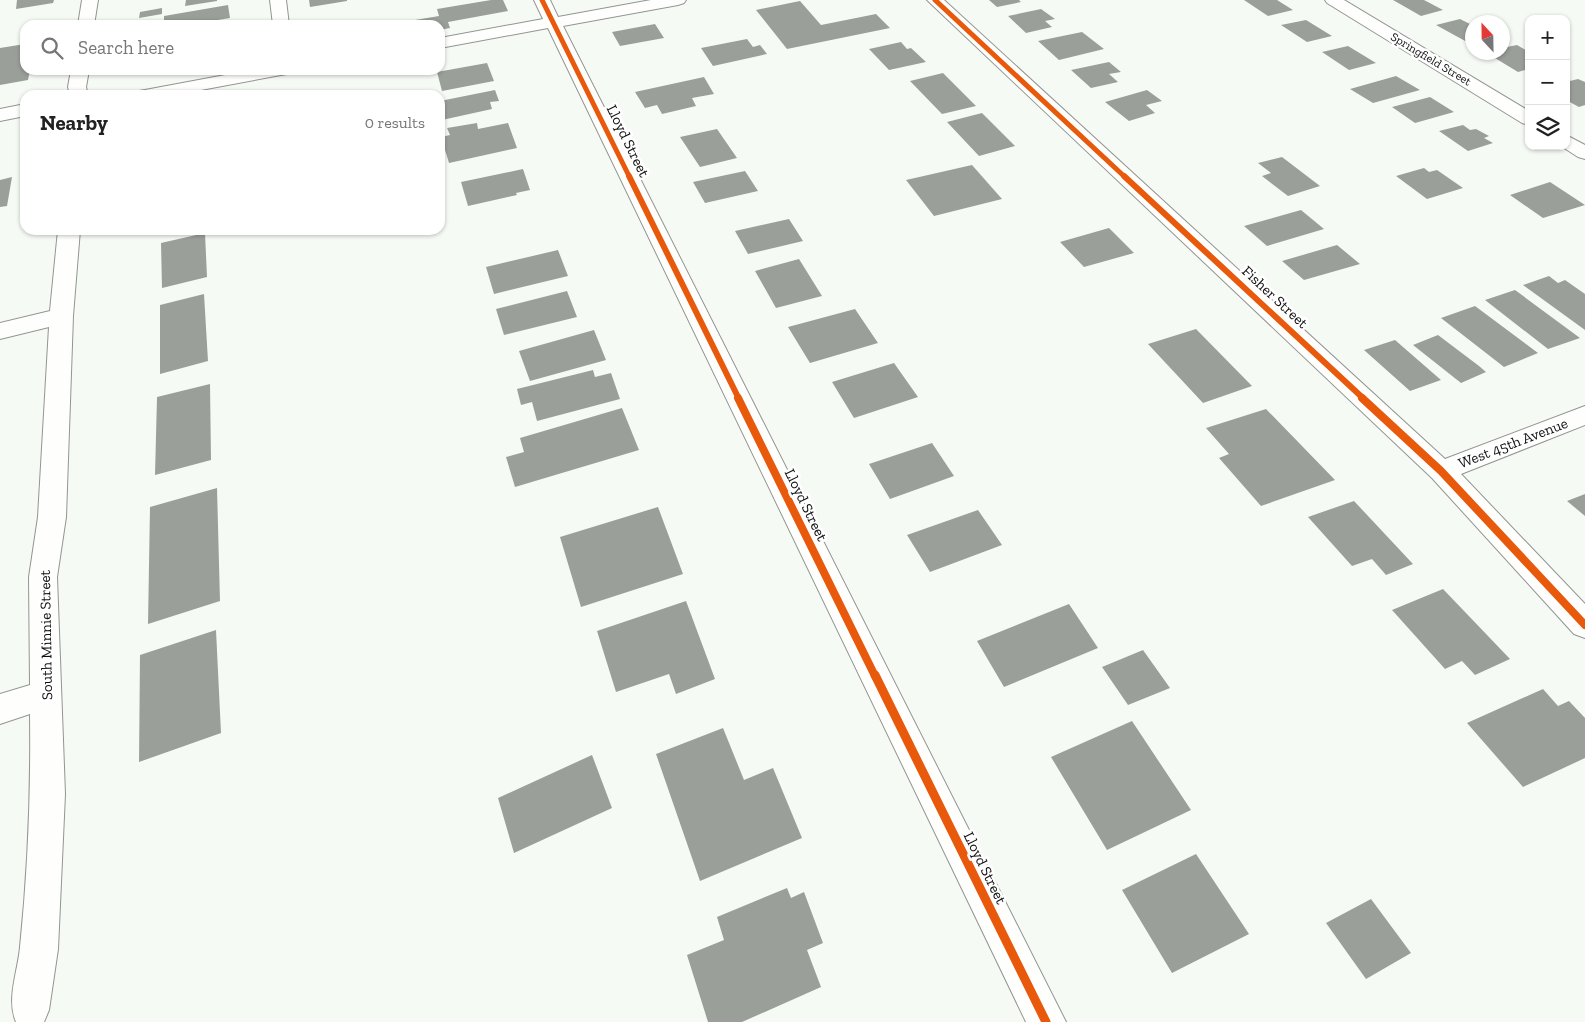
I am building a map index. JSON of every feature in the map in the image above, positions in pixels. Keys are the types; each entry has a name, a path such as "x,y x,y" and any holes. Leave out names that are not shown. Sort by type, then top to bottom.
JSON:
{"street":[{"path":"87,20 90,0"},
{"path":"278,0 280,20"},
{"path":"445,42 548,12 678,0"},
{"name":"Fisher Street","path":"935,0 1441,471 1585,625"},
{"name":"Springfield Street","path":"1333,0 1525,117"},
{"name":"Lloyd Street","path":"548,12 1046,1022"},
{"path":"78,90 79,75"},
{"path":"172,90 253,75"},
{"path":"0,115 20,111"},
{"path":"1570,144 1585,153"},
{"name":"South Minnie Street","path":"30,1010 39,949 48,804 43,577 52,518 61,316 69,235"},
{"path":"0,330 61,316"},
{"name":"West 45th Avenue","path":"1441,471 1585,416"},
{"path":"0,710 47,694"}],"building":[{"path":"17,0 54,0 53,3 16,9"},
{"path":"186,0 217,0 217,1 185,6"},
{"path":"309,0 347,0 347,1 310,7"},
{"path":"491,0 503,0 508,11 448,22 450,28 445,29 445,20 415,20 439,16 437,9"},
{"path":"989,0 1019,0 1021,2 997,7"},
{"path":"1244,0 1277,0 1293,10 1268,16"},
{"path":"1393,0 1424,0 1443,10 1421,16"},
{"path":"800,1 821,25 876,14 890,28 787,49 756,10"},
{"path":"228,5 230,18 218,20 164,20 164,16"},
{"path":"162,8 162,14 139,18 140,12"},
{"path":"1041,9 1055,19 1045,21 1052,27 1026,33 1008,16"},
{"path":"1460,19 1465,22 1465,41 1436,25"},
{"path":"1306,20 1332,36 1307,42 1281,25"},
{"path":"655,24 664,38 620,46 612,32"},
{"path":"1082,32 1104,49 1059,60 1038,41"},
{"path":"747,39 753,47 760,45 767,54 713,66 701,48"},
{"path":"901,42 907,49 911,48 926,62 889,70 869,49"},
{"path":"20,45 20,75 29,75 28,80 0,85 0,48"},
{"path":"1517,45 1525,50 1525,70 1518,72 1498,60 1510,60 1510,46"},
{"path":"1348,46 1376,63 1349,70 1322,52"},
{"path":"1109,62 1121,72 1109,74 1118,82 1091,88 1071,70"},
{"path":"487,63 494,81 442,90 438,75 445,75 445,71"},
{"path":"943,73 976,106 942,114 910,81"},
{"path":"1396,76 1420,90 1373,103 1350,89"},
{"path":"704,77 714,94 692,98 696,106 662,114 657,105 645,108 635,92"},
{"path":"1578,79 1585,82 1585,105 1579,107 1570,102 1570,81"},
{"path":"495,90 499,101 490,102 492,109 445,119 445,100"},
{"path":"1147,90 1162,101 1146,105 1155,113 1129,121 1105,102"},
{"path":"1430,97 1454,112 1415,123 1392,107"},
{"path":"982,113 1015,146 979,156 947,122"},
{"path":"477,123 478,129 508,123 517,148 449,163 445,150 445,136 450,135 447,128"},
{"path":"1463,125 1470,130 1476,129 1489,136 1484,138 1493,143 1468,151 1439,131"},
{"path":"717,129 737,158 700,167 680,137"},
{"path":"1282,157 1320,186 1288,196 1262,176 1271,173 1258,163"},
{"path":"972,165 1002,199 934,216 906,180"},
{"path":"1424,168 1429,172 1437,170 1463,188 1427,199 1396,176"},
{"path":"523,169 530,190 516,193 517,195 468,206 461,182"},
{"path":"745,171 758,191 705,203 693,182"},
{"path":"12,177 7,206 0,207 0,180"},
{"path":"1550,182 1585,205 1543,218 1510,195"},
{"path":"1301,210 1324,229 1267,246 1244,226"},
{"path":"789,219 803,241 748,254 735,231"},
{"path":"1109,228 1134,253 1084,267 1060,242"},
{"path":"196,235 205,235 207,277 162,288 161,243"},
{"path":"1337,245 1360,264 1304,280 1282,261"},
{"path":"558,250 568,276 494,294 486,267"},
{"path":"799,259 822,296 776,308 755,271"},
{"path":"1549,276 1558,283 1565,280 1585,294 1585,330 1523,285"},
{"path":"1515,290 1580,338 1548,349 1485,300"},
{"path":"567,291 577,317 504,335 496,309"},
{"path":"204,294 208,361 160,374 160,305"},
{"path":"1475,306 1538,353 1504,367 1441,318"},
{"path":"855,309 878,343 810,363 788,327"},
{"path":"1196,329 1252,386 1203,403 1148,344"},
{"path":"594,330 606,360 530,381 519,351"},
{"path":"1438,335 1486,372 1461,383 1413,345"},
{"path":"1395,340 1441,380 1410,391 1364,350"},
{"path":"894,363 918,397 854,418 832,382"},
{"path":"593,370 595,377 611,373 620,399 537,421 532,402 521,405 517,389"},
{"path":"210,384 211,460 155,475 157,397"},
{"path":"622,408 639,450 515,487 506,457 524,452 520,438"},
{"path":"1266,409 1335,480 1261,506 1219,458 1229,454 1206,428"},
{"path":"932,443 954,476 890,499 869,464"},
{"path":"217,488 220,601 148,624 150,507"},
{"path":"1585,494 1585,516 1567,501"},
{"path":"1354,501 1413,564 1386,575 1372,559 1352,566 1308,517"},
{"path":"658,507 683,574 581,607 560,537"},
{"path":"978,510 1002,545 930,572 907,535"},
{"path":"1443,589 1510,659 1475,675 1462,661 1445,669 1392,610"},
{"path":"686,601 715,679 676,694 669,674 616,692 597,631"},
{"path":"1069,604 1098,648 1004,687 977,641"},
{"path":"216,630 221,733 139,762 140,655"},
{"path":"1143,650 1170,688 1128,705 1102,667"},
{"path":"1543,689 1558,706 1569,701 1585,718 1585,758 1523,787 1467,723"},
{"path":"1132,721 1191,810 1107,850 1051,757"},
{"path":"723,728 744,780 773,768 802,838 700,881 656,754"},
{"path":"592,755 612,808 514,853 498,798"},
{"path":"1196,854 1249,934 1172,973 1122,890"},
{"path":"787,888 791,898 804,892 823,943 807,950 821,987 742,1022 708,1022 687,955 724,940 717,917"},
{"path":"1371,899 1411,953 1366,979 1326,923"}],"cycle path":[{"path":"542,0 1046,1022"},
{"path":"935,0 1441,471 1585,625"}]}
